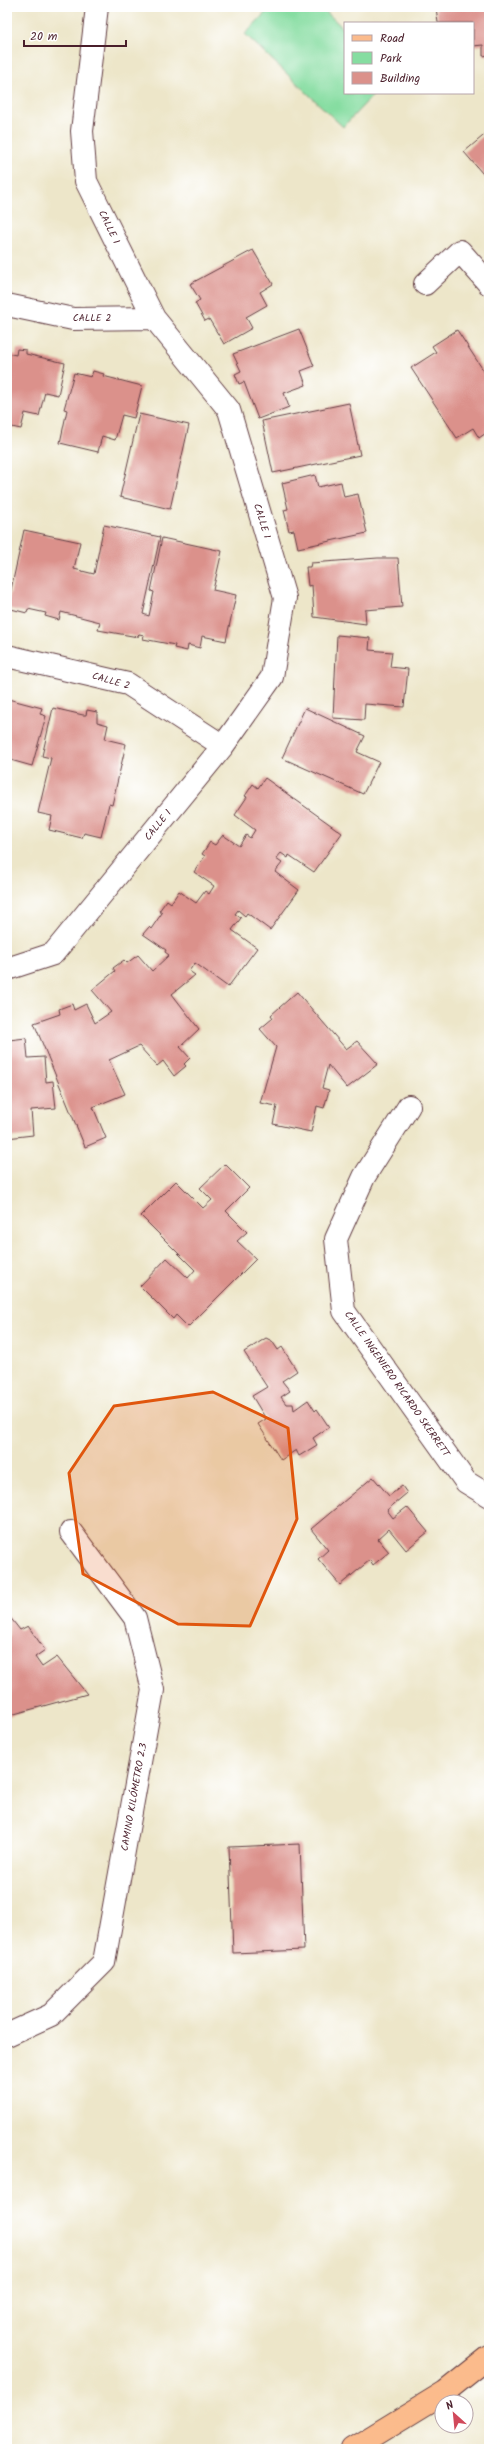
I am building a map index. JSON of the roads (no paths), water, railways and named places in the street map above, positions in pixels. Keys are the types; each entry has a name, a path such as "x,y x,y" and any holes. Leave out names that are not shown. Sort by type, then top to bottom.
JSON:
{"main road":[{"path":"352,2449 445,2392 489,2356"}],"street":[{"name":"CALLE 1","path":"7,969 53,954 223,746 272,677 285,598 229,410 154,318 86,181 82,131 97,7"},
{"path":"425,284 460,251 489,284"},
{"name":"CALLE 2","path":"7,305 74,319 154,318"},
{"name":"CALLE 2","path":"7,656 128,684 223,746"},
{"name":"CALLE INGENIERO RICARDO SKERRETT","path":"409,1106 364,1177 336,1239 344,1311 466,1482 489,1496"},
{"name":"CAMINO KILÓMETRO 2.3","path":"7,2035 51,2015 104,1962 153,1690 135,1618 71,1532"}]}
